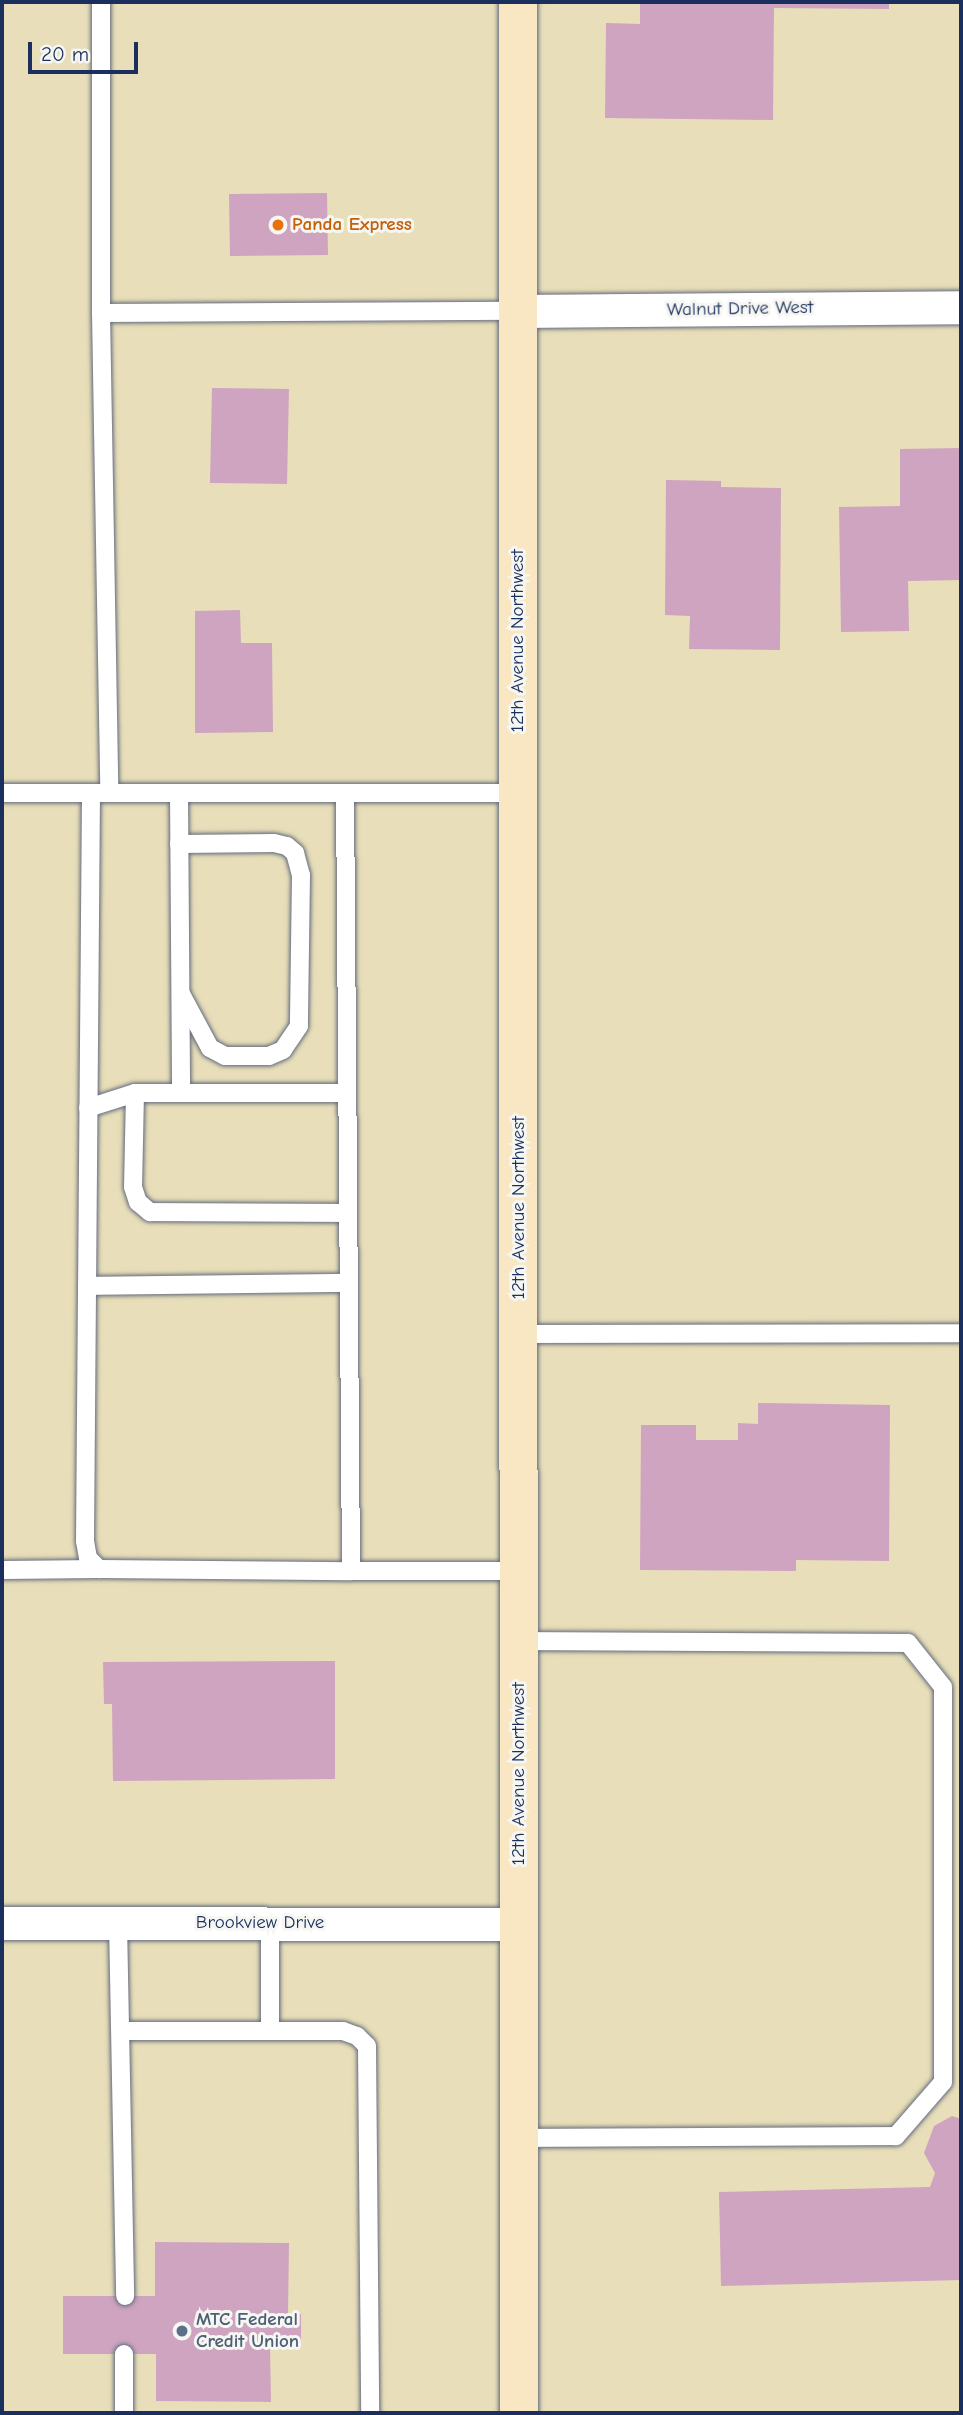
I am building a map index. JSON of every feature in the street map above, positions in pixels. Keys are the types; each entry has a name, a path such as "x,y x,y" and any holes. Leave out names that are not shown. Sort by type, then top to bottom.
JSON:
{"main road":[{"name":"12th Avenue Northwest","path":"518,2 519,2413"}],"street":[{"name":"Walnut Drive West","path":"518,311 961,307"},
{"name":"Brookview Drive","path":"2,1923 519,1924"}],"lane":[{"path":"99,1569 88,1558 85,1541 88,1108 100,793 101,2"},
{"path":"101,313 518,311"},
{"path":"2,793 519,793"},
{"path":"179,793 181,1093"},
{"path":"345,794 346,1283 351,1571"},
{"path":"179,844 274,842 287,846 295,853 301,876 299,1026 283,1050 269,1056 225,1056 210,1048 181,994"},
{"path":"88,1108 135,1093 345,1093"},
{"path":"135,1093 133,1187 138,1202 150,1212 346,1213"},
{"path":"87,1286 346,1283"},
{"path":"520,1334 961,1333"},
{"path":"2,1570 519,1571"},
{"path":"519,1641 908,1643 943,1687 943,2082 896,2136 519,2138"},
{"path":"118,1923 125,2296"},
{"path":"270,1923 270,2031"},
{"path":"121,2031 343,2031 357,2036 367,2046 370,2413"},
{"path":"124,2354 124,2413"}],"building":[{"path":"640,2 889,2 889,9 774,8 773,120 605,118 606,23 640,24"},
{"name":"Panda Express","path":"327,193 328,255 230,256 229,194"},
{"path":"212,388 289,389 287,484 210,483"},
{"path":"961,448 961,580 908,581 909,631 841,632 839,507 900,506 900,449"},
{"path":"666,480 721,481 721,487 781,488 780,650 689,649 690,616 665,615"},
{"path":"240,610 241,643 272,643 273,732 195,733 195,611"},
{"path":"758,1403 890,1405 889,1561 796,1560 796,1571 640,1570 641,1425 696,1425 696,1440 738,1440 738,1423 758,1424"},
{"path":"335,1661 335,1779 113,1781 112,1704 104,1704 103,1662"},
{"path":"952,2116 961,2119 961,2280 721,2286 719,2192 930,2187 935,2173 924,2153 934,2126"},
{"name":"MTC Federal Credit Union","path":"155,2242 289,2243 288,2315 301,2314 301,2347 270,2347 271,2402 156,2401 156,2354 63,2354 63,2296 155,2296"}],"place":[{"name":"Panda Express","path":"278,225"},
{"name":"MTC Federal Credit Union","path":"182,2331"}]}
